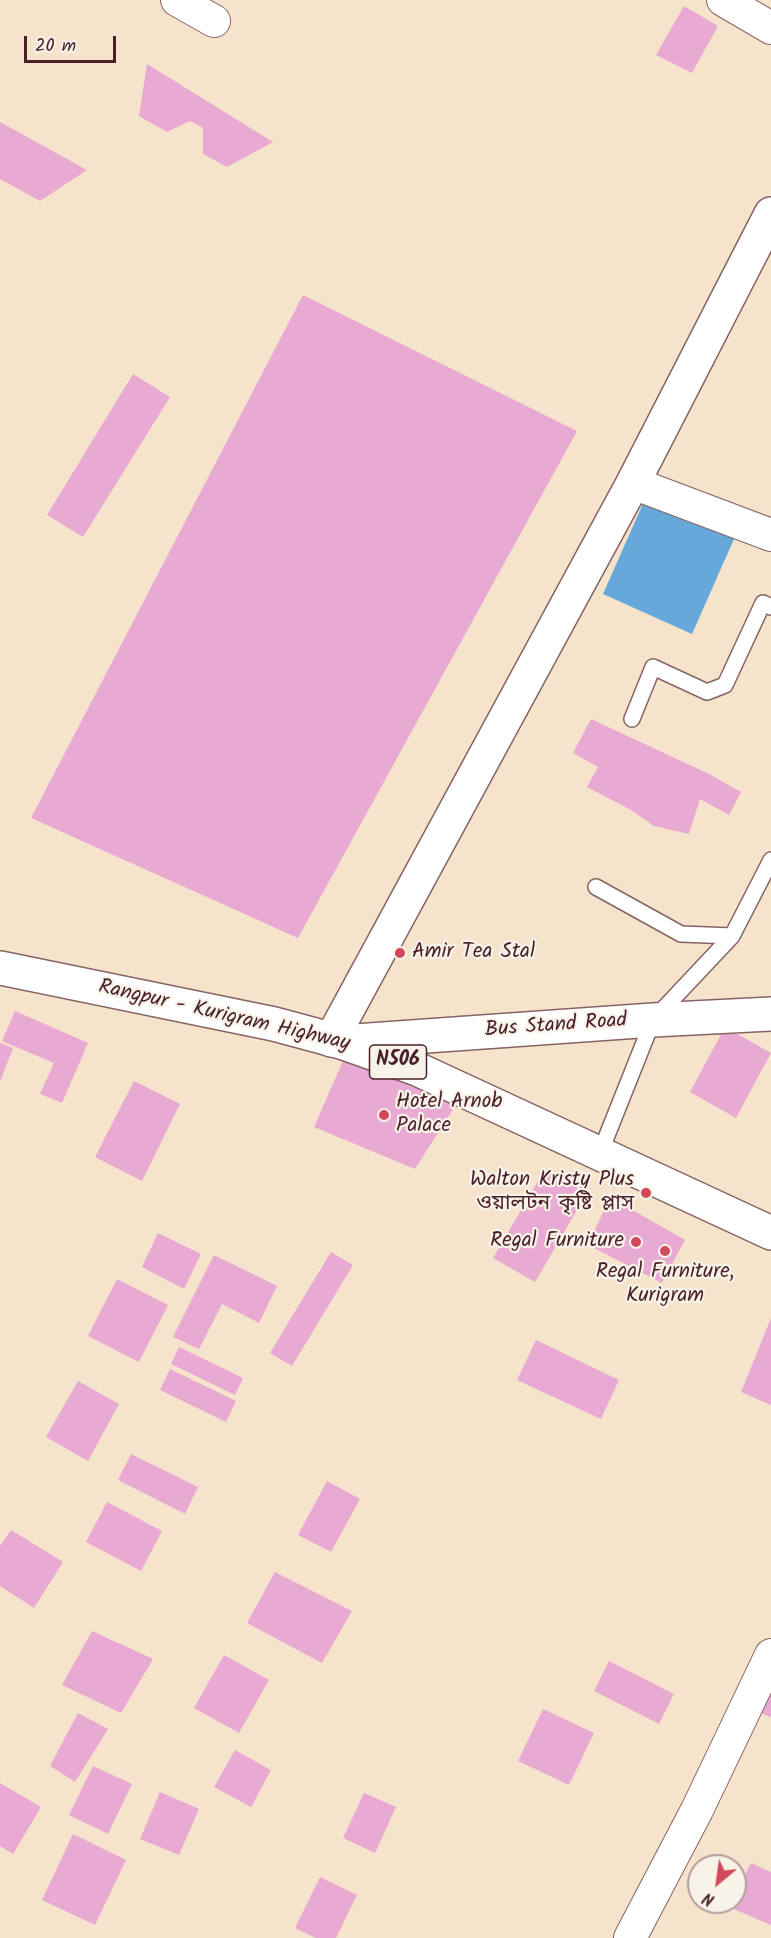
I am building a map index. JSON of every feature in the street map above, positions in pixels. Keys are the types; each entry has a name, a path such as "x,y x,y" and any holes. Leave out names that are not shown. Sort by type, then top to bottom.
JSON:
{"main road":[{"path":"336,1041 633,483 771,214"},
{"name":"Rangpur - Kurigram Highway","path":"0,968 274,1024 336,1041 417,1069 771,1233"},
{"name":"Bus Stand Road","path":"336,1041 771,1014"}],"street":[{"path":"177,0 214,21"},
{"path":"723,0 771,28"},
{"path":"633,483 771,535"},
{"path":"630,1938 697,1810 771,1655"}],"lane":[{"path":"632,719 653,667 707,692 725,685 763,603 771,606"},
{"path":"600,1153 653,1020 732,936 771,860"},
{"path":"596,887 681,934 732,936"}],"water":[{"path":"645,499 734,539 692,634 603,594"}],"building":[{"path":"684,6 718,26 692,73 656,55"},
{"path":"147,64 273,142 227,167 203,154 203,128 190,121 167,132 139,116"},
{"path":"0,122 87,170 40,201 0,179"},
{"path":"303,295 577,431 298,938 31,818"},
{"path":"133,374 170,397 83,537 47,515"},
{"path":"591,719 709,774 741,792 729,815 700,799 689,834 654,826 631,810 587,787 598,767 573,753"},
{"path":"15,1011 88,1043 62,1103 40,1094 54,1063 2,1041"},
{"path":"725,1027 771,1053 736,1118 690,1092"},
{"path":"0,1043 13,1048 0,1082"},
{"name":"Hotel Arnob Palace","path":"346,1054 457,1103 415,1169 314,1127"},
{"path":"134,1081 180,1104 142,1181 95,1157"},
{"path":"545,1169 587,1193 535,1282 493,1258"},
{"name":"Regal Furniture","path":"610,1197 685,1240 662,1283 588,1245"},
{"path":"158,1233 201,1254 184,1289 142,1267"},
{"path":"331,1252 353,1265 292,1366 270,1353"},
{"path":"214,1255 277,1286 259,1323 222,1304 199,1349 173,1337"},
{"path":"117,1279 168,1305 139,1362 88,1336"},
{"path":"771,1318 771,1405 741,1392"},
{"path":"536,1340 619,1380 601,1419 517,1380"},
{"path":"179,1347 243,1378 235,1395 171,1364"},
{"path":"170,1369 236,1401 226,1422 160,1390"},
{"path":"78,1381 119,1404 88,1461 46,1437"},
{"path":"131,1454 198,1487 185,1514 118,1480"},
{"path":"327,1481 360,1499 331,1552 298,1535"},
{"path":"107,1502 162,1531 141,1571 86,1542"},
{"path":"11,1530 63,1562 34,1608 0,1586 0,1546"},
{"path":"275,1572 352,1611 322,1663 247,1623"},
{"path":"92,1631 153,1659 121,1713 62,1685"},
{"path":"224,1655 269,1680 239,1733 194,1708"},
{"path":"609,1661 674,1694 659,1724 594,1691"},
{"path":"771,1687 771,1717 758,1712"},
{"path":"543,1709 594,1733 569,1785 518,1761"},
{"path":"78,1713 108,1729 75,1782 50,1766"},
{"path":"235,1750 271,1770 251,1807 214,1787"},
{"path":"93,1766 132,1784 108,1834 69,1815"},
{"path":"0,1783 41,1807 13,1854 0,1846"},
{"path":"160,1792 199,1809 179,1855 140,1839"},
{"path":"364,1793 396,1807 375,1853 343,1838"},
{"path":"73,1834 126,1860 95,1925 42,1900"},
{"path":"751,1863 771,1872 771,1925 745,1914 747,1871"},
{"path":"320,1877 357,1895 336,1938 316,1938 295,1928"}],"place":[{"name":"Amir Tea Stal","path":"400,953"},
{"name":"Hotel Arnob Palace","path":"384,1115"},
{"name":"Walton Kristy Plus ওয়ালটন কৃষ্টি প্লাস","path":"646,1193"},
{"name":"Regal Furniture","path":"636,1242"},
{"name":"Regal Furniture, Kurigram","path":"665,1251"}]}
